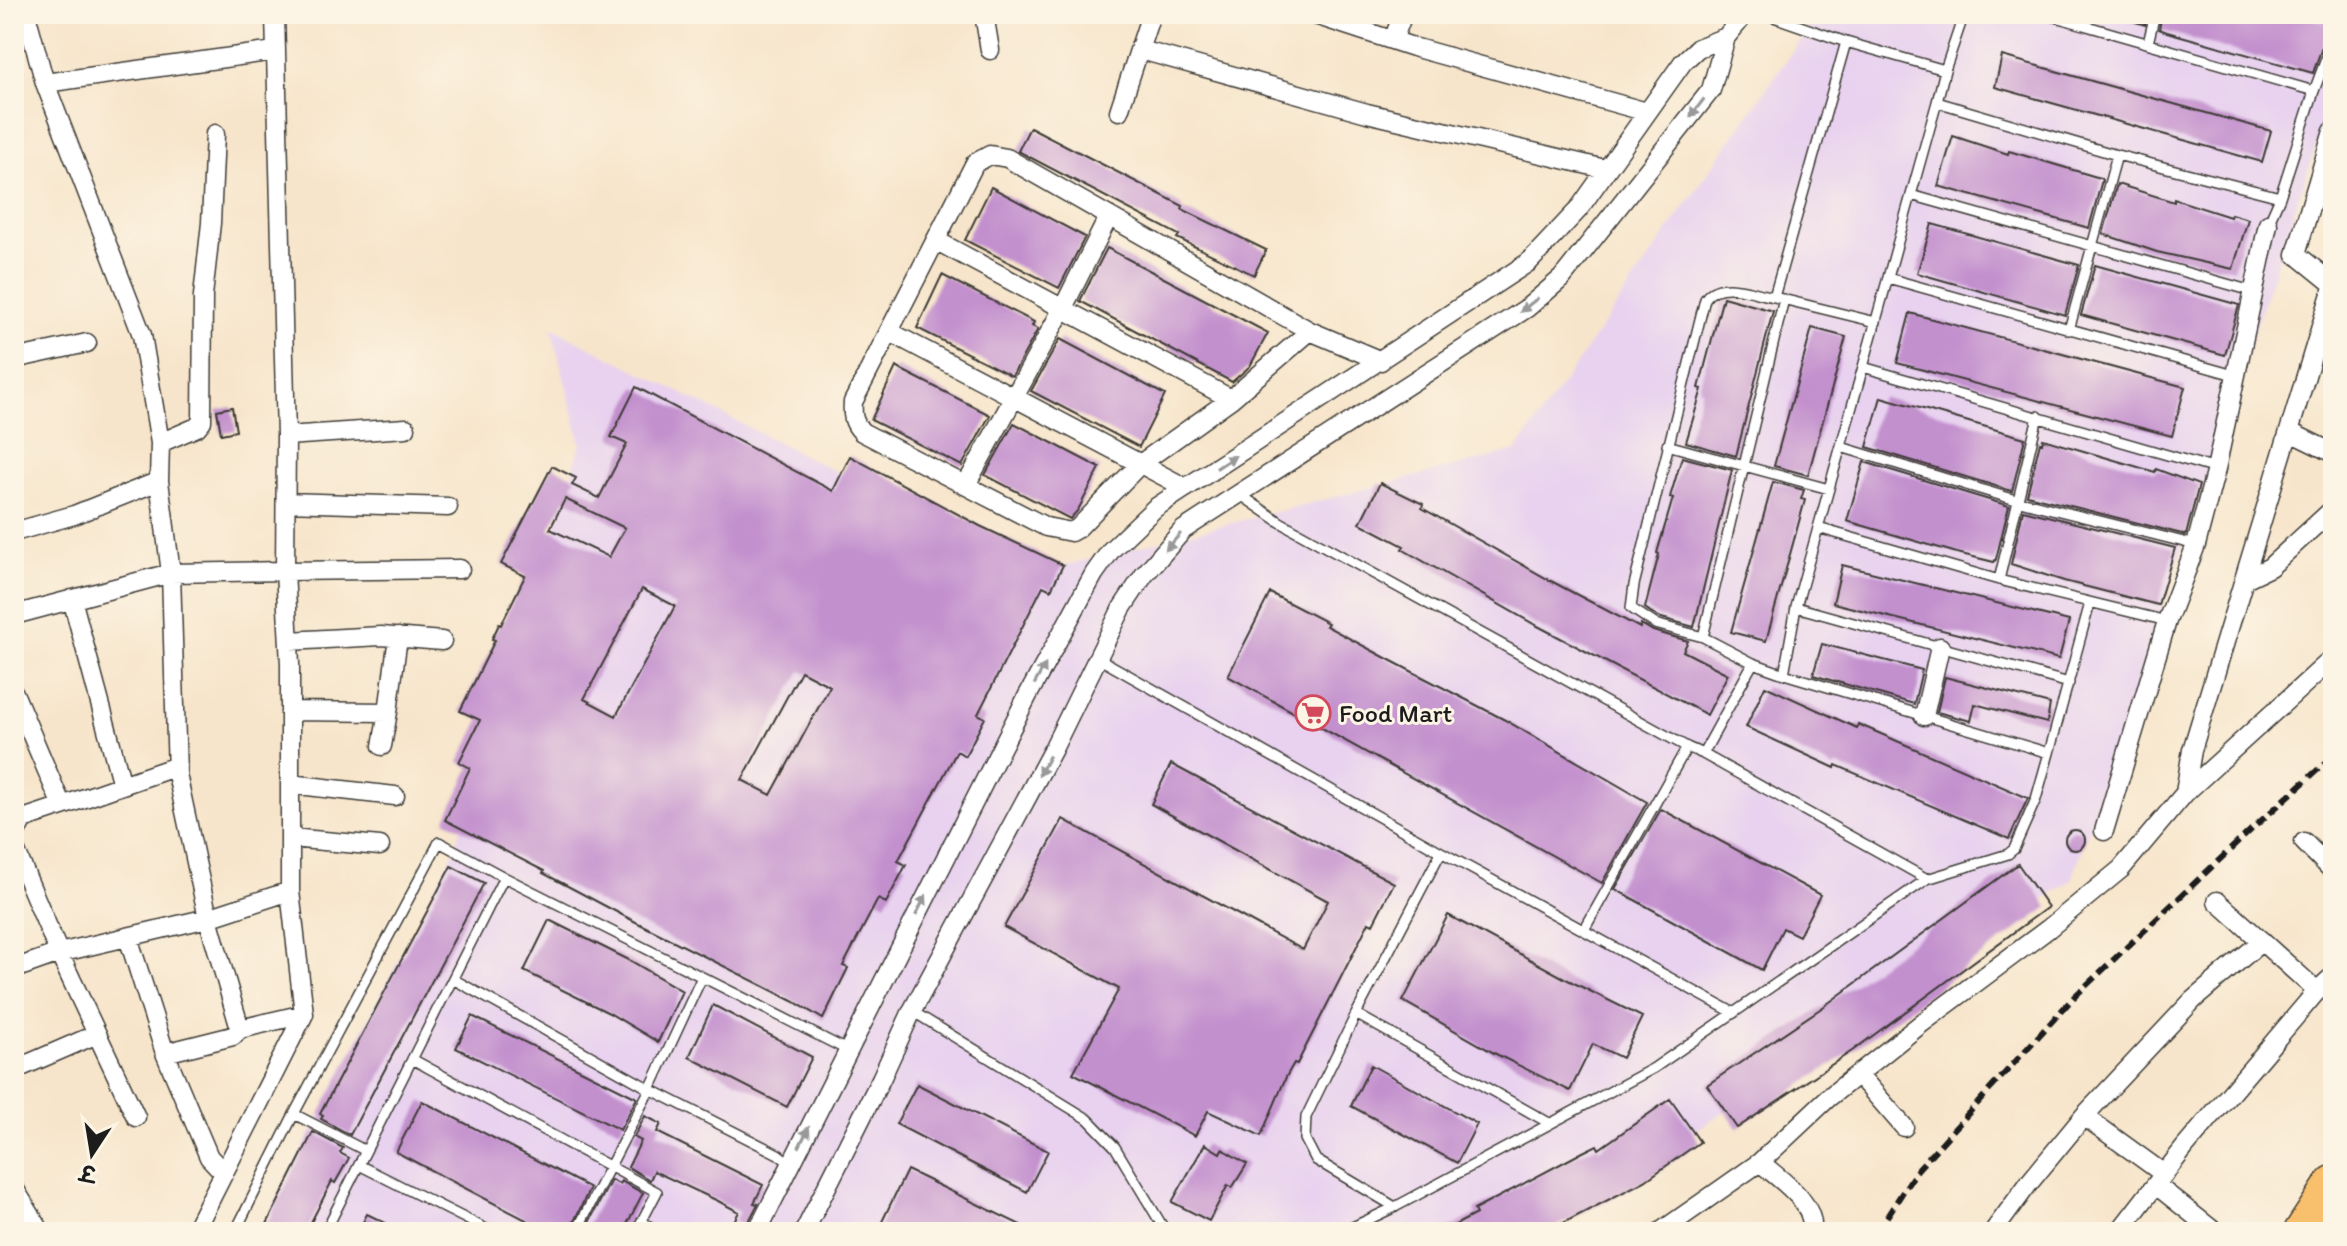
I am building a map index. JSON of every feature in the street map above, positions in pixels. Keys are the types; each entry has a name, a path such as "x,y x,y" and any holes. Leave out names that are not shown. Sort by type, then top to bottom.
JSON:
{"highway":[{"path":"2301,1232 2333,1183"}],"street":[{"path":"26,14 45,83 142,335 160,443 159,481 171,573 177,766 208,918 240,1029"},
{"path":"194,1232 304,1014 290,891 286,436 275,14"},
{"path":"984,14 990,50"},
{"path":"1119,111 1151,14"},
{"path":"1312,14 1647,112"},
{"path":"1393,40 1403,14"},
{"path":"804,1232 912,1011 1053,749 1122,608 1144,575 1183,530 1527,308 1562,278 1711,90 1726,37 1745,14"},
{"path":"757,1232 1028,695 1094,574 1111,550 1155,508 1529,262 1578,210 1683,62 1698,48 1726,37"},
{"path":"1141,50 1367,113 1605,169"},
{"path":"45,83 275,51"},
{"path":"2185,793 2192,750 2333,286 2296,254 2333,131"},
{"path":"160,443 197,427 202,421 203,296 211,223 215,134"},
{"path":"1310,331 1231,399 1140,464 1071,532 1046,527 862,432 852,415 853,402 975,163 990,155 1007,158 1310,331 1381,361"},
{"path":"966,485 1063,308 1109,216"},
{"path":"2104,831 2167,621 2196,545 2216,469 2268,224"},
{"path":"937,241 1231,399"},
{"path":"890,332 1186,488"},
{"path":"14,359 87,343"},
{"path":"286,436 406,428"},
{"path":"2290,432 2333,453"},
{"path":"14,532 74,515 159,481"},
{"path":"286,502 448,507"},
{"path":"2245,579 2270,567 2333,509"},
{"path":"14,615 171,573 460,569"},
{"path":"72,599 122,785"},
{"path":"289,641 398,637 442,641"},
{"path":"382,746 398,637"},
{"path":"1924,716 1940,647"},
{"path":"1660,1232 1682,1227 1760,1162 1828,1098 2121,869 2185,793 2333,658"},
{"path":"14,693 18,715 62,806"},
{"path":"290,711 388,712"},
{"path":"136,1117 59,953 14,845 15,834 23,819 177,766"},
{"path":"290,784 395,796"},
{"path":"290,838 380,846"},
{"path":"2304,842 2333,871"},
{"path":"14,969 59,953 208,918 290,891"},
{"path":"2217,901 2317,991"},
{"path":"128,937 165,1053 209,1157 224,1173"},
{"path":"1993,1232 2084,1116 2193,1000 2262,941"},
{"path":"2119,1232 2317,991 2333,976"},
{"path":"165,1053 233,1036 240,1029 304,1014"},
{"path":"14,1070 97,1034"},
{"path":"1858,1074 1904,1127"},
{"path":"2084,1116 2160,1179 2215,1232"},
{"path":"1760,1162 1802,1201 1812,1219 1812,1232"},
{"path":"14,1188 41,1232"}],"lane":[{"path":"1765,14 1846,42 1945,70"},
{"path":"1784,674 1796,607 1945,70 1964,14"},
{"path":"2045,14 2314,91"},
{"path":"2148,43 2155,14"},
{"path":"2268,224 2333,40"},
{"path":"1703,637 1745,466 1779,298 1846,42"},
{"path":"1937,102 2117,155 2280,197"},
{"path":"2069,330 2117,155"},
{"path":"1911,195 2252,291"},
{"path":"1888,278 2234,375"},
{"path":"1876,322 1721,287 1710,291 1705,299 1667,445 1631,608 1655,624 1703,637 1753,663 1784,674 2049,753"},
{"path":"1863,367 2216,469"},
{"path":"1999,580 2038,416"},
{"path":"1667,445 1829,489"},
{"path":"1841,447 2016,500 2196,545"},
{"path":"1238,493 1280,522 1927,879"},
{"path":"1818,528 1999,580 2167,621"},
{"path":"1342,1232 1395,1207 1654,1068 1927,879 1989,861 2014,849 2036,799 2090,603"},
{"path":"1796,607 2069,683"},
{"path":"1097,658 1734,1013"},
{"path":"1703,754 1753,663"},
{"path":"1584,930 1687,747"},
{"path":"235,1232 294,1114 439,842 847,1050"},
{"path":"1395,1207 1316,1160 1305,1139 1306,1117 1441,852"},
{"path":"325,1232 504,877"},
{"path":"576,1232 650,1089 702,977"},
{"path":"453,979 650,1089 778,1154 791,1164"},
{"path":"912,1011 1088,1119 1115,1147 1166,1232"},
{"path":"1356,1014 1549,1123"},
{"path":"412,1059 657,1192 636,1232"},
{"path":"294,1114 366,1151"},
{"path":"359,1165 492,1232"},
{"path":"642,1222 659,1232"}],"shaded area":[{"name":"Food Mart","path":"1818,14 2333,14 2333,95 2072,880 1543,1232 260,1232 453,853 581,444 551,327 1035,573 1516,451"}],"building":[{"path":"2124,14 2147,14 2145,25 2123,18"},
{"path":"2162,14 2299,14 2330,24 2313,73 2159,29"},
{"path":"2002,56 2271,131 2262,162 1995,87"},
{"path":"1030,127 1183,206 1182,209 1266,250 1254,275 1177,238 1179,235 1018,151"},
{"path":"1953,136 2100,178 2089,228 1938,186"},
{"path":"2117,184 2230,217 2231,214 2248,219 2233,269 2157,252 2103,234"},
{"path":"991,187 1085,237 1059,288 965,240"},
{"path":"1932,224 2079,265 2065,315 1917,273"},
{"path":"1107,248 1268,333 1250,366 1232,382 1080,301"},
{"path":"2095,265 2239,305 2225,355 2081,315"},
{"path":"942,275 1034,322 1032,326 1038,329 1012,376 917,328"},
{"path":"1723,297 1773,311 1736,456 1686,442"},
{"path":"1910,313 2185,387 2172,436 1897,363"},
{"path":"1812,328 1846,337 1808,475 1774,466"},
{"path":"1060,339 1165,395 1139,447 1031,391"},
{"path":"896,367 990,415 962,466 871,420"},
{"path":"636,387 833,491 850,456 980,526 1063,565 1051,590 1043,586 978,714 985,718 965,756 957,751 898,861 906,865 886,903 878,899 843,966 848,968 823,1019 445,820 470,768 459,762 480,720 460,711 495,640 492,639 499,624 525,576 501,564 552,466 576,478 572,485 599,498 627,444 611,437","holes":["565,499 625,528 609,557 550,529","642,589 675,606 616,716 584,699","801,671 830,686 771,795 742,780"]},
{"path":"1881,397 2025,438 2012,491 1867,447"},
{"path":"232,407 236,431 221,434 217,410"},
{"path":"1014,423 1100,468 1070,519 985,475"},
{"path":"2043,439 2155,472 2156,469 2199,485 2186,535 2027,495"},
{"path":"1682,457 1732,470 1694,627 1658,617 1645,608"},
{"path":"1864,462 2009,506 1994,562 1847,521"},
{"path":"1773,482 1804,490 1801,499 1805,500 1766,641 1731,632"},
{"path":"1380,483 1423,504 1422,508 1640,628 1641,624 1653,631 1688,641 1683,651 1728,674 1707,715 1532,623 1360,523"},
{"path":"2023,510 2175,548 2158,605 2011,564"},
{"path":"1842,565 2069,621 2059,659 1833,603"},
{"path":"1270,593 1328,623 1326,626 1505,720 1647,802 1602,883 1228,676"},
{"path":"1822,644 1922,670 1914,704 1813,675"},
{"path":"1945,677 2050,704 2047,723 1975,704 1971,721 1937,712"},
{"path":"1765,686 1857,728 1858,724 2028,798 2009,839 1836,765 1835,768 1746,727"},
{"path":"1171,764 1394,883 1373,924 1369,922 1297,1064 1294,1063 1286,1077 1261,1136 1208,1111 1195,1136 1073,1073 1119,989 1004,927 1063,819 1303,950 1328,901 1151,804"},
{"path":"1661,809 1820,895 1799,936 1783,928 1762,970 1615,889"},
{"path":"2075,830 2082,833 2085,840 2082,847 2075,850 2068,847 2065,840 2068,833"},
{"path":"2018,864 2048,907 1852,1051 1737,1128 1707,1085 1823,1007"},
{"path":"451,866 484,883 350,1135 321,1119 323,1116 320,1114"},
{"path":"1448,915 1642,1017 1622,1058 1593,1044 1570,1091 1494,1053 1403,1001"},
{"path":"549,920 631,961 682,991 658,1042 609,1013 524,971"},
{"path":"713,1005 812,1057 787,1107 689,1057"},
{"path":"472,1016 637,1098 620,1130 456,1048"},
{"path":"1371,1065 1477,1124 1457,1163 1351,1106"},
{"path":"917,1084 1048,1151 1027,1192 896,1124"},
{"path":"1670,1099 1700,1142 1645,1181 1546,1232 1442,1232 1476,1214 1474,1210 1583,1152 1597,1145 1599,1149"},
{"path":"422,1101 590,1188 569,1232 549,1232 396,1152"},
{"path":"645,1116 661,1124 657,1132 763,1185 754,1203 758,1204 746,1227 734,1221 739,1212 718,1201 654,1171 650,1180 628,1167 641,1141 634,1137"},
{"path":"313,1132 343,1148 340,1153 349,1158 335,1183 332,1181 306,1232 263,1232"},
{"path":"1205,1144 1220,1153 1222,1149 1247,1164 1232,1188 1228,1185 1209,1221 1172,1202"},
{"path":"907,1170 1035,1232 877,1232"},
{"path":"611,1180 619,1184 621,1181 643,1193 623,1232 584,1232"},
{"path":"367,1214 404,1232 358,1232"}],"railway":[{"path":"1877,1232 1917,1170 2074,997 2333,756"}],"place":[{"name":"Food Mart","path":"1313,713"}]}
